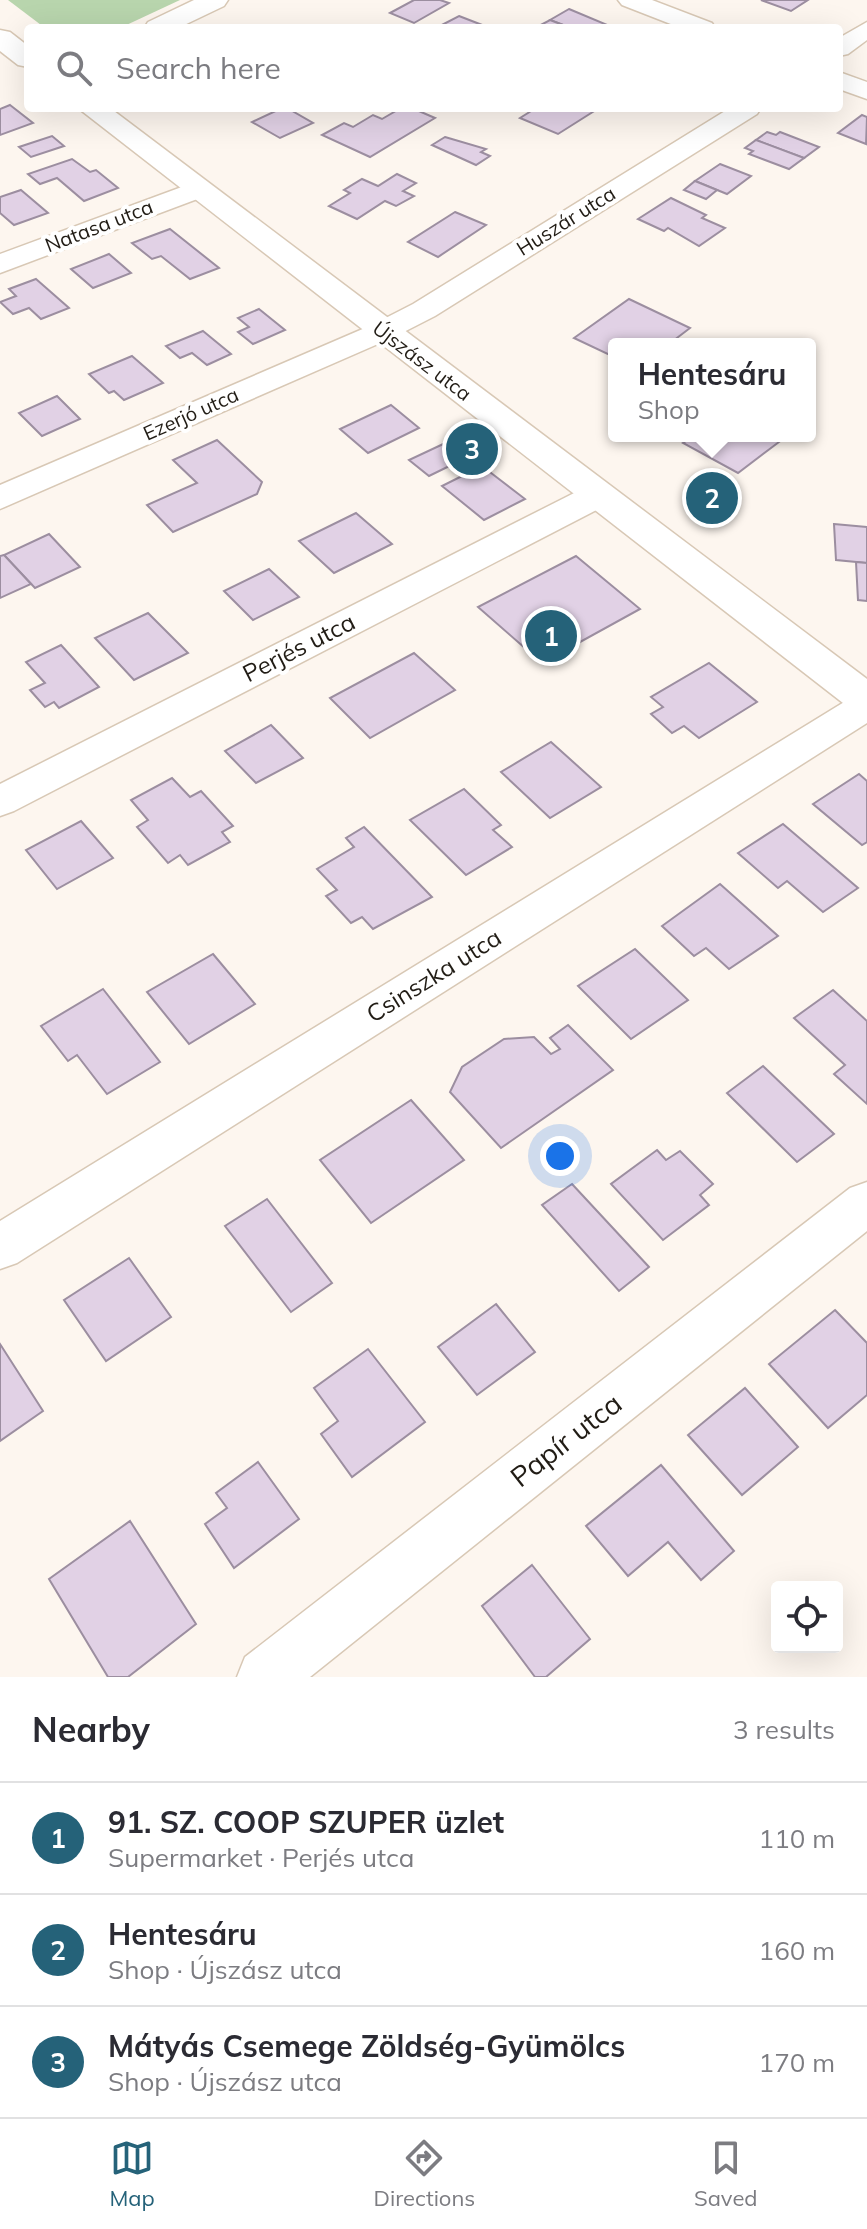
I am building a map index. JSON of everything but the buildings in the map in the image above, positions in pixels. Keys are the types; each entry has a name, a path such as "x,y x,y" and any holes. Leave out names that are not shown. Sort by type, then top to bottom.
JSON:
{"street":[{"path":"165,24 215,0"},
{"path":"630,0 693,24"},
{"path":"843,46 867,29"},
{"path":"0,38 23,72"},
{"path":"843,82 867,91"},
{"name":"Újszász utca","path":"97,112 867,702"},
{"name":"Huszár utca","path":"383,331 424,310 742,112"},
{"name":"Natasa utca","path":"0,264 198,189"},
{"name":"Ezerjó utca","path":"0,498 383,331"},
{"name":"Perjés utca","path":"0,801 598,495"},
{"name":"Csinszka utca","path":"0,1247 867,702"},
{"name":"Papír utca","path":"265,1677 867,1203"}],"green space":[{"path":"8,0 180,0 129,24 40,24"}],"place":[{"name":"Mátyás Csemege Zöldség-Gyümölcs","path":"472,449"},
{"name":"Hentesáru","path":"712,498"},
{"name":"91. SZ. COOP SZUPER üzlet","path":"551,636"}]}
